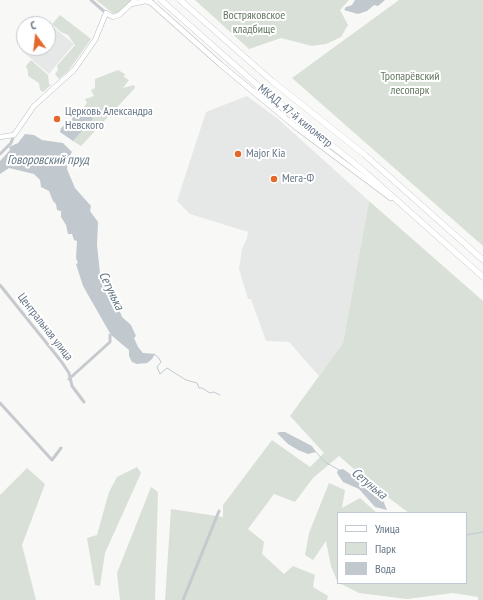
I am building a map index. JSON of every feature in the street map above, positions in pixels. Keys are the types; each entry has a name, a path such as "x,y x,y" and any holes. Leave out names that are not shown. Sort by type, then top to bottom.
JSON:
{"highway":[{"name":"МКАД, 47-й километр","path":"161,0 264,91 356,165 483,277"},
{"name":"МКАД, 47-й километр","path":"180,0 272,81 364,156 483,260"}],"main road":[{"path":"150,1 220,64 296,127 404,207"}],"street":[{"path":"91,0 106,13 116,16 134,2 150,1"},
{"path":"0,154 11,143 14,135 34,106 74,70 95,40 106,13"},
{"path":"0,137 14,135"},
{"name":"Центральная улица","path":"0,285 61,361 69,373 69,379 72,386 84,402"},
{"path":"69,379 110,342 110,336"},
{"path":"0,403 52,460 61,448"},
{"path":"183,600 219,511"}],"shaded area":[{"path":"56,29 74,44 49,74 28,56 56,56"},
{"path":"247,96 278,119 369,201 343,343 319,376 289,342 266,341 251,299 248,299 239,269 242,249 248,232 190,214 177,201 206,112"}],"green space":[{"path":"96,0 132,0 119,12 114,14"},
{"name":"Востряковское кладбище","path":"195,0 349,0 340,10 348,25 341,37 326,44 312,46 281,38 249,49"},
{"name":"Тропарёвский лесопарк","path":"399,0 483,0 483,246 292,78"},
{"path":"60,15 91,39 69,70 59,79 55,74 58,70 57,66 75,45 68,35 56,28 56,20"},
{"path":"31,60 48,75 49,84 51,85 43,92 40,90 39,83 28,76 26,66"},
{"path":"118,70 125,74 124,77 129,80 123,88 134,85 135,88 81,146 73,141 93,119 91,112 95,108 94,107 89,111 83,108 87,103 85,99 94,96 91,90 95,88 95,79"},
{"path":"369,201 483,301 483,600 478,600 478,597 453,593 407,599 359,593 341,584 467,584 467,512 408,512 377,489 339,456 313,478 295,502 274,494 248,529 264,542 262,554 284,574 293,566 315,575 313,587 328,596 327,600 165,600 171,509 223,517 223,505 272,440 310,467 324,453 290,416 343,343"},
{"path":"137,467 141,473 105,553 100,586 95,585 87,538 97,535 109,492 117,477"},
{"path":"27,468 45,484 22,545 36,600 0,600 0,495"},
{"path":"329,483 345,490 342,508 360,498 376,512 337,512 337,581 331,566 326,541 313,560 305,555 309,533"},
{"path":"151,487 158,492 155,600 120,600 117,573"}],"water":[{"path":"355,0 385,0 378,6 374,5 367,11 358,14 344,10 346,7 352,5"},
{"path":"94,107 91,112 93,119 73,141 60,132 61,128 83,108 89,111"},
{"name":"Говоровский пруд","path":"25,134 34,135 42,140 63,143 72,152 68,159 67,169 75,188 91,206 90,211 98,222 97,245 100,273 105,280 110,295 115,299 122,317 131,325 136,336 134,338 138,347 143,353 155,354 147,363 137,364 132,362 129,356 129,350 111,335 83,286 76,264 78,263 76,258 77,241 74,240 72,234 68,234 66,225 61,217 61,211 57,210 56,204 53,201 49,191 41,187 40,180 34,174 9,168 0,174 0,161 10,150 9,147 18,143"},
{"path":"285,432 312,446 316,452 308,454 298,450 288,444 277,433"},
{"path":"343,469 356,478 362,478 368,489 376,497 382,498 387,510 375,507 359,489 343,482 337,473 338,470"}],"waterway":[{"name":"Сетунька","path":"154,354 161,362 157,367 160,374 167,368 186,380 197,383 199,388 202,388 210,393 214,392 220,395"},
{"name":"Сетунька","path":"315,451 325,462 339,470"},
{"name":"Сетунька","path":"467,535 483,532"}],"place":[{"name":"Церковь Александра Невского","path":"57,119"},
{"name":"Major Kia","path":"238,154"},
{"name":"Мега-Ф","path":"274,179"}]}
